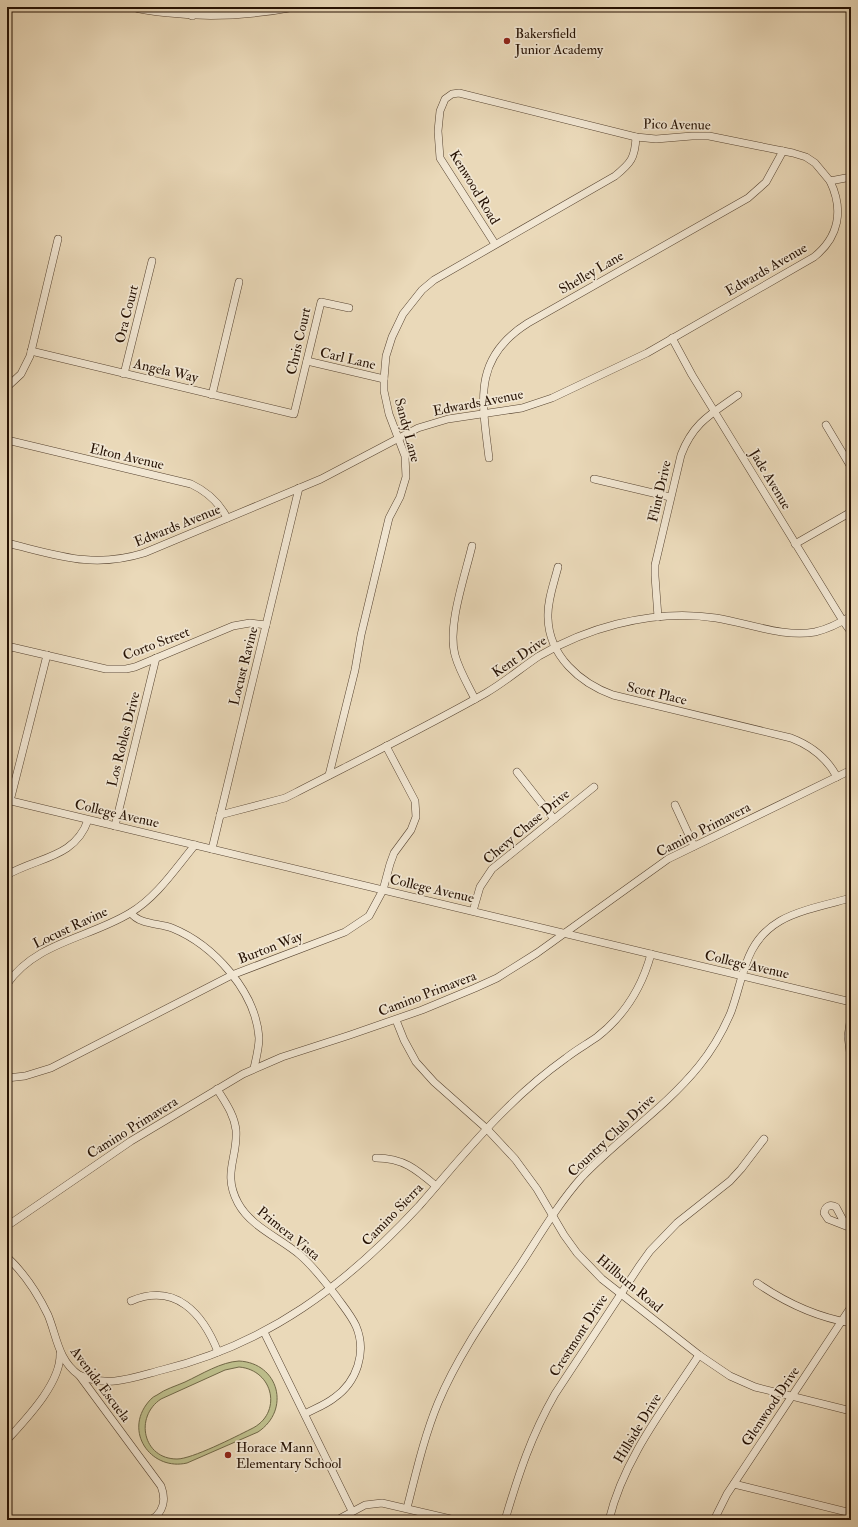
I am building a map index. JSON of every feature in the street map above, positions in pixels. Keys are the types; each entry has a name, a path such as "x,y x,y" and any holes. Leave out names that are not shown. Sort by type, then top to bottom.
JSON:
{"street":[{"path":"132,7 156,12 192,16 245,14 295,7"},
{"path":"192,7 192,16"},
{"name":"Pico Avenue","path":"448,96 459,93 636,137 656,139 709,136 783,151 806,157 815,163 830,181"},
{"name":"Kenwood Road","path":"448,96 442,104 439,123 440,158 495,244"},
{"name":"Sandy Lane","path":"329,775 355,670 360,635 389,518 400,497 404,482 406,467 405,456 389,414 384,391 386,356 392,337 403,314 412,301 434,280 615,176 629,162 636,152 636,137"},
{"name":"Shelley Lane","path":"489,458 483,414 483,388 486,376 496,354 510,336 528,323 748,198 766,182 773,172 783,151"},
{"path":"830,181 851,177"},
{"name":"Edwards Avenue","path":"7,543 79,560 116,560 144,553 321,479 399,438 433,423 448,419 522,408 552,398 647,353 821,252 832,236 838,217 837,198 830,181"},
{"path":"7,387 21,374 26,366 58,239"},
{"name":"Ora Court","path":"124,374 152,262"},
{"path":"212,394 239,282"},
{"name":"Chris Court","path":"294,414 321,302 349,308"},
{"name":"Jade Avenue","path":"672,338 715,411 851,632"},
{"name":"Angela Way","path":"31,351 294,414"},
{"name":"Carl Lane","path":"307,361 384,380"},
{"name":"Flint Drive","path":"658,617 654,576 655,565 680,455 685,444 698,426 715,411 738,395"},
{"path":"826,425 851,467"},
{"name":"Elton Avenue","path":"7,440 191,484 213,498 223,510 227,518"},
{"path":"594,479 670,497"},
{"name":"Locust Ravine","path":"212,849 299,488"},
{"path":"796,544 851,512"},
{"path":"472,546 454,621 453,642 458,666 475,699"},
{"name":"Scott Place","path":"558,567 548,617 551,638 555,647 571,670 591,686 620,697 791,738 812,748 821,755 837,777"},
{"name":"Kent Drive","path":"220,815 285,798 493,689 523,667 555,647 602,628 636,620 658,617 696,616 715,618 794,634 816,632 827,629 851,616"},
{"name":"Corto Street","path":"7,646 114,670 135,667 233,626 250,623 266,625"},
{"path":"9,801 47,655"},
{"name":"Los Robles Drive","path":"115,826 156,658"},
{"name":"Burton Way","path":"7,1078 25,1076 51,1068 232,975 346,932 370,916 383,890 394,853 414,824 416,808 413,796 386,746"},
{"name":"Camino Primavera","path":"7,1226 131,1141 254,1068 282,1056 396,1020 497,978 565,933 668,860 851,770"},
{"path":"517,772 554,819"},
{"name":"Chevy Chase Drive","path":"473,911 480,887 492,870 594,787"},
{"name":"College Avenue","path":"9,801 851,1002"},
{"path":"675,805 694,846"},
{"path":"7,875 69,848 82,834 88,820"},
{"name":"Locust Ravine","path":"7,984 17,972 38,955 50,948 120,919 145,903 195,845"},
{"name":"Country Club Drive","path":"407,1508 427,1434 447,1382 478,1328 552,1216 566,1197 598,1161 673,1095 701,1064 721,1032 730,1013 750,952 763,934 772,926 791,916 851,898"},
{"path":"131,913 135,918 171,928 197,941 220,961 232,975 247,1000 257,1029 258,1046 254,1068"},
{"name":"Camino Sierra","path":"78,1375 97,1381 116,1382 170,1368 218,1352 264,1332 331,1289 390,1236 487,1129 520,1095 546,1073 597,1036 619,1016 637,991 644,977 651,954"},
{"path":"851,1016 848,1036 851,1060"},
{"name":"Hillburn Road","path":"396,1020 409,1052 426,1074 503,1145 527,1173 552,1216 577,1253 602,1279 699,1355 717,1368 744,1383 851,1411"},
{"name":"Primera Vista","path":"217,1089 230,1110 236,1128 236,1144 230,1175 231,1185 238,1204 252,1220 308,1262 331,1289 352,1317 356,1326 360,1345 358,1366 348,1385 333,1399 305,1414"},
{"name":"Crestmont Drive","path":"505,1520 523,1460 543,1415 555,1394 640,1264 665,1235 681,1220 730,1181 751,1158 764,1139"},
{"path":"376,1158 395,1160 405,1163 420,1172 436,1186"},
{"name":"Avenida Escuela","path":"7,1257 28,1280 41,1301 54,1330 60,1351 68,1365 78,1375 161,1486 164,1492 164,1504 158,1515 151,1520"},
{"path":"757,1283 802,1310 819,1316 851,1323"},
{"path":"131,1301 149,1295 158,1295 176,1300 185,1305 194,1312 207,1328 218,1352"},
{"name":"Glenwood Drive","path":"714,1520 719,1507 851,1308"},
{"path":"264,1332 352,1511"},
{"path":"7,1440 29,1415 54,1381 60,1364 60,1351"},
{"name":"Hillside Drive","path":"609,1520 617,1493 635,1453 699,1355"},
{"path":"734,1484 851,1513"},
{"path":"337,1520 352,1511 373,1503 390,1504 455,1520"}],"green space":[{"path":"239,1361 253,1364 263,1370 271,1379 276,1389 277,1400 275,1412 268,1423 258,1432 187,1463 175,1464 163,1462 154,1456 146,1448 141,1439 139,1428 140,1416 148,1402 167,1389 218,1366","holes":["239,1367 251,1370 260,1376 267,1384 270,1394 268,1413 261,1422 251,1429 225,1442 203,1452 184,1458 177,1459 165,1457 156,1452 150,1445 146,1436 145,1426 147,1416 161,1399 225,1370"]}],"place":[{"name":"Bakersfield Junior Academy","path":"507,41"},
{"name":"Horace Mann Elementary School","path":"228,1455"}]}
